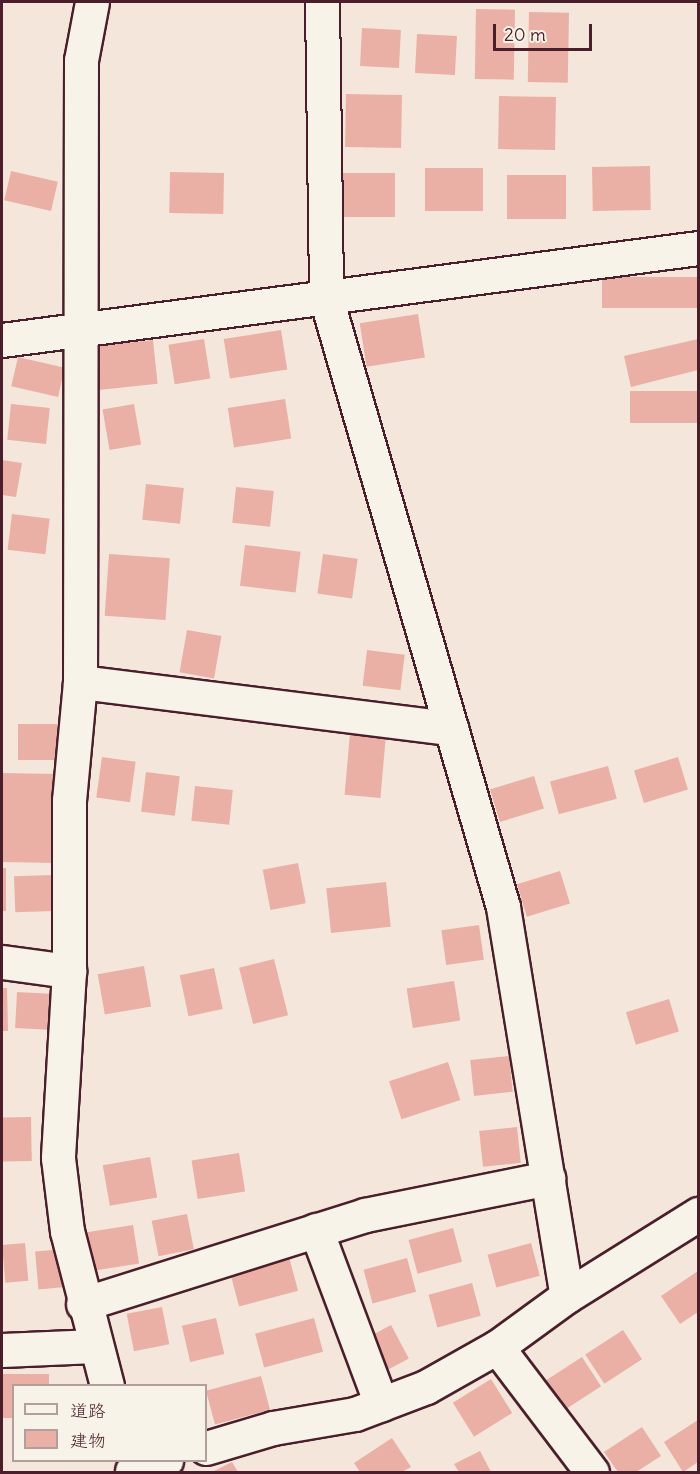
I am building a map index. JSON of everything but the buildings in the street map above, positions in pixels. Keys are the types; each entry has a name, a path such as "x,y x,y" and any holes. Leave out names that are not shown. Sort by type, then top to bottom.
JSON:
{"street":[{"path":"92,2 81,60 80,682 69,800 69,971 58,1158 83,1304 106,1384"},
{"path":"322,2 326,298 503,907 567,1296"},
{"path":"2,340 81,327 326,298 699,248"},
{"path":"80,682 451,728"},
{"path":"2,962 69,971"},
{"path":"83,1304 364,1215 548,1178"},
{"path":"207,1448 273,1428 355,1414 426,1387 497,1347 567,1296 699,1214"},
{"path":"316,1230 381,1404"},
{"path":"2,1350 95,1346"},
{"path":"497,1347 592,1473"},
{"path":"131,1468 161,1462"}]}
